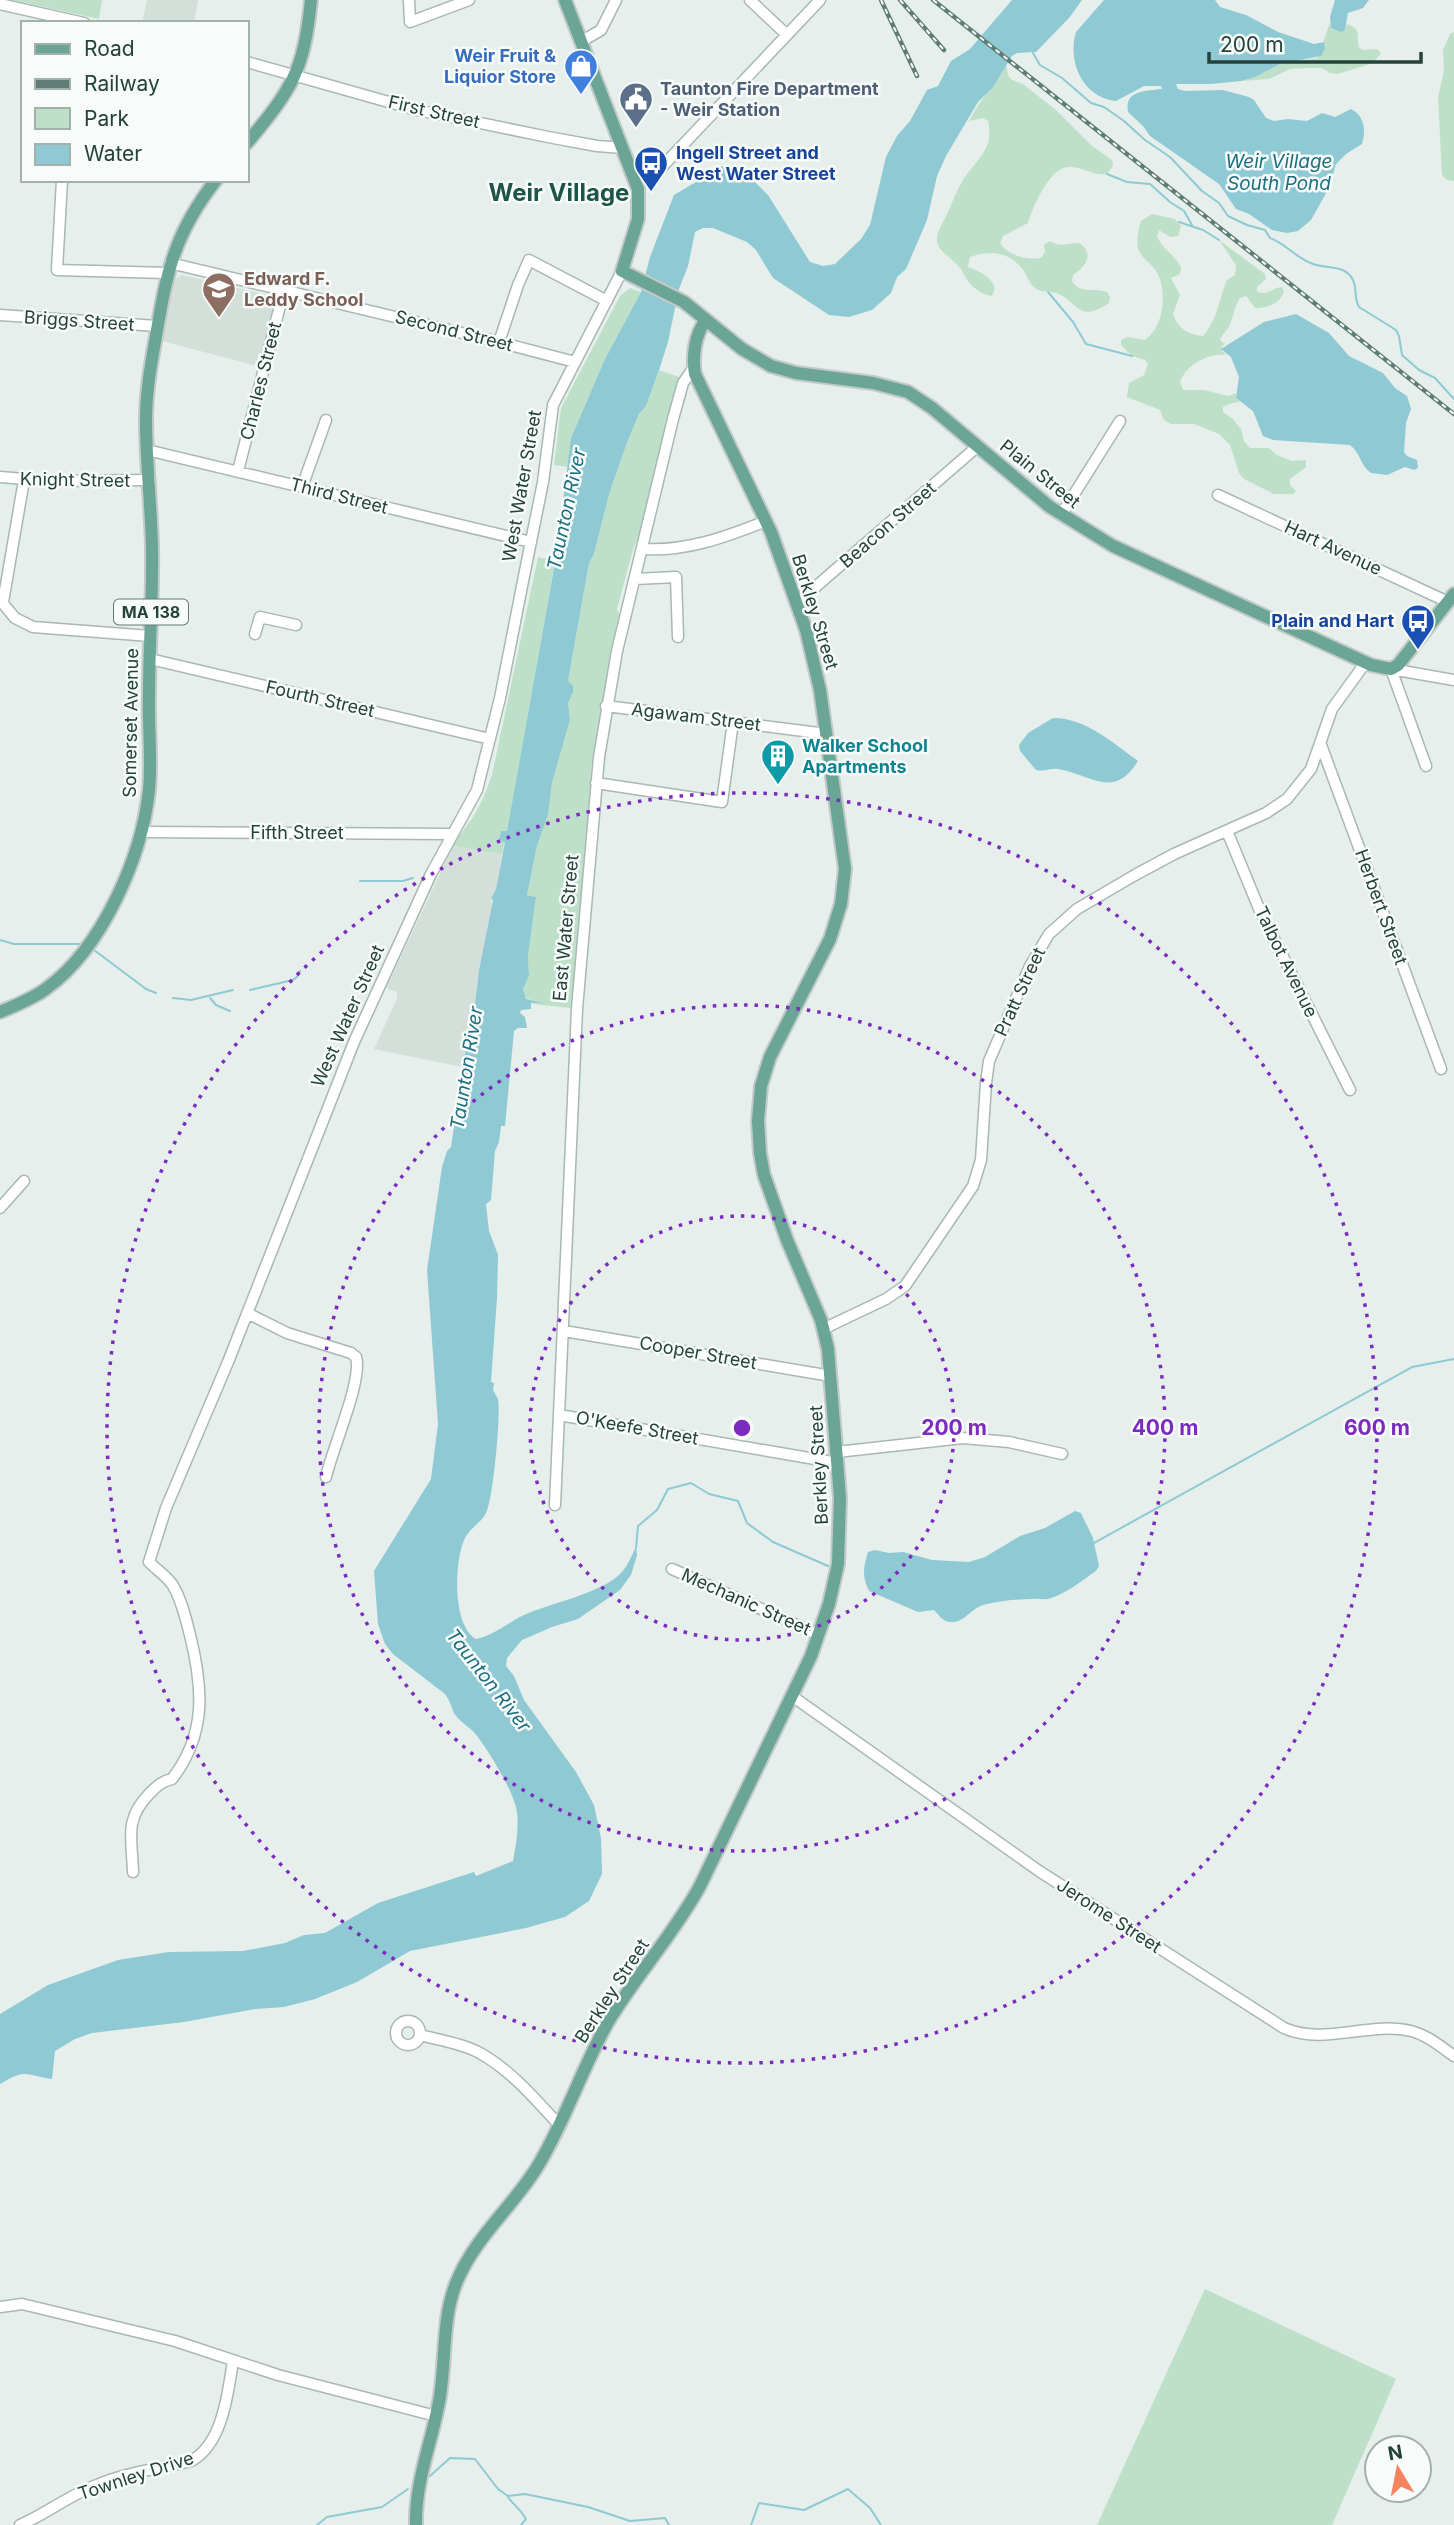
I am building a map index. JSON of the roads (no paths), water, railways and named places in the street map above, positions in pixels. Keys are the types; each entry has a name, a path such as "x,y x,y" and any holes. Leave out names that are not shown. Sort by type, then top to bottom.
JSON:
{"main road":[{"path":"248,142 280,103 296,75 306,41 311,0"},
{"name":"West Water Street","path":"565,0 639,195 639,215 622,271"},
{"name":"Somerset Avenue","path":"0,1012 49,987 78,960 89,946 122,885 142,832 150,778 152,580 146,404 168,268 189,219 215,182"},
{"name":"Plain Street","path":"622,271 680,300 752,355 780,369 908,392 932,408 1061,515 1113,546 1366,662 1391,669"},
{"name":"East Water Street","path":"694,361 699,329 710,323"},
{"name":"Berkley Street","path":"416,2525 420,2477 436,2416 449,2311 456,2282 478,2243 529,2179 560,2126 584,2069 609,2021 693,1898 819,1635 833,1588 839,1552 841,1516 838,1458 831,1376 823,1329 764,1175 758,1121 761,1086 770,1057 830,939 841,904 844,858 816,668 797,603 766,521 700,386 694,361"},
{"path":"1391,669 1409,653 1451,598"}],"street":[{"path":"409,0 410,22 469,0"},
{"path":"582,41 601,30 616,0"},
{"path":"750,0 787,35"},
{"path":"635,180 660,169 820,0"},
{"path":"0,4 74,21"},
{"name":"First Street","path":"248,62 417,110 560,140 623,148"},
{"name":"Second Street","path":"62,182 57,270 168,268 284,290 575,362"},
{"path":"499,342 512,299 529,260 607,301"},
{"name":"West Water Street","path":"133,1872 132,1824 136,1808 163,1781 172,1779 180,1768 195,1737 201,1707 198,1671 186,1618 173,1585 149,1562 166,1508 227,1366 349,1053 452,834 475,796 490,739 531,542 553,405 622,271"},
{"name":"Charles Street","path":"239,471 284,290"},
{"name":"Briggs Street","path":"0,315 158,326"},
{"name":"East Water Street","path":"555,1505 577,1009 606,706 682,388 694,361"},
{"path":"302,487 326,420"},
{"path":"1061,515 1119,421"},
{"name":"Beacon Street","path":"797,603 978,446"},
{"name":"Third Street","path":"148,450 531,542"},
{"name":"Knight Street","path":"0,477 24,480 149,480"},
{"path":"24,480 1,601 15,618 33,627 150,636"},
{"name":"Hart Avenue","path":"1218,495 1451,598"},
{"path":"642,550 704,542 766,521"},
{"path":"635,579 676,578 678,637"},
{"path":"255,634 260,617 296,625"},
{"name":"Fourth Street","path":"150,659 490,739"},
{"name":"Pratt Street","path":"823,1329 886,1299 905,1286 973,1186 982,1154 985,1083 989,1061 1030,966 1049,934 1069,915 1096,898 1160,862 1272,810 1287,799 1308,774 1335,705 1366,662"},
{"path":"1391,669 1426,766"},
{"name":"Plain Street","path":"1391,669 1454,680"},
{"name":"Agawam Street","path":"606,706 827,734"},
{"path":"597,783 722,802 733,722"},
{"name":"Herbert Street","path":"1321,745 1441,1069"},
{"name":"Talbot Avenue","path":"1227,831 1260,911 1350,1090"},
{"name":"Fifth Street","path":"142,832 452,834"},
{"path":"0,1208 24,1181"},
{"path":"247,1313 287,1333 351,1353 356,1357 357,1377 326,1478"},
{"name":"Cooper Street","path":"564,1331 831,1376"},
{"name":"O'Keefe Street","path":"559,1415 838,1458 963,1438 998,1440 1062,1454"},
{"name":"Mechanic Street","path":"672,1569 819,1635"},
{"name":"Jerome Street","path":"792,1696 999,1844 1284,2028 1311,2035 1408,2030 1427,2037 1454,2056"},
{"path":"420,2035 469,2049 486,2057 520,2085 560,2126"},
{"path":"0,2307 22,2304 64,2313 175,2341 278,2375 436,2416"},
{"name":"Townley Drive","path":"20,2525 80,2491 138,2472 191,2461 200,2456 218,2424 233,2361"}],"water":[{"name":"Taunton River","path":"1012,0 1082,0 1069,18 1036,52 1017,53 1012,56 993,87 978,102 937,176 927,220 906,269 897,277 891,293 872,310 849,317 829,315 773,278 756,250 747,242 713,228 703,228 695,232 668,342 646,406 639,414 628,440 589,563 568,681 573,686 568,703 570,720 552,783 548,814 537,846 527,895 536,897 528,956 529,976 523,989 526,999 543,1003 531,1003 531,1009 521,1010 527,1028 514,1031 505,1126 501,1126 495,1151 491,1200 486,1204 489,1231 498,1255 491,1382 494,1383 493,1390 499,1408 494,1475 486,1513 467,1534 461,1548 457,1592 463,1621 468,1632 476,1639 495,1632 524,1615 610,1582 624,1569 636,1547 637,1555 631,1575 620,1590 578,1619 522,1640 507,1658 506,1666 514,1676 524,1700 576,1772 594,1805 601,1838 602,1874 589,1901 565,1917 526,1928 410,1951 357,1982 315,1999 284,2007 92,2033 55,2051 52,2079 21,2074 0,2084 0,2014 48,1985 118,1960 169,1952 243,1951 285,1943 304,1935 325,1933 378,1903 474,1872 476,1876 513,1861 517,1812 506,1784 495,1762 472,1730 459,1720 445,1694 393,1654 385,1644 378,1624 374,1571 431,1479 438,1424 427,1270 442,1167 451,1147 493,900 491,899 496,889 505,842 499,840 501,831 507,831 556,557 571,438 605,359 641,292 650,257 674,195 701,179 713,176 715,170 722,166 729,174 755,182 768,195 810,262 823,266 835,264 861,239 870,225 886,157 927,90 938,86 951,61 970,49"},
{"name":"Weir Village South Pond","path":"1104,0 1215,0 1220,7 1246,15 1278,32 1314,44 1324,42 1325,49 1321,56 1280,64 1241,81 1176,84 1178,89 1185,91 1223,90 1249,97 1266,118 1274,121 1307,121 1322,113 1335,117 1351,109 1356,112 1363,124 1362,144 1336,164 1329,188 1311,220 1298,231 1287,233 1272,230 1249,214 1236,209 1219,184 1150,136 1128,112 1129,99 1143,91 1162,89 1161,86 1144,86 1116,101 1104,98 1086,86 1076,66 1076,32"},
{"path":"1335,0 1369,0 1363,8 1348,13 1345,30 1341,32 1331,28 1330,17"},
{"path":"1296,314 1329,333 1349,356 1383,373 1395,388 1407,396 1411,409 1406,423 1404,452 1417,460 1418,468 1414,470 1405,467 1387,475 1371,473 1350,445 1273,440 1263,436 1253,411 1236,398 1239,377 1231,357 1221,349 1264,322"},
{"path":"1053,718 1077,722 1088,727 1138,761 1120,780 1111,782 1102,782 1058,769 1036,770 1020,751 1019,745 1028,733"},
{"path":"1075,1511 1081,1513 1093,1538 1099,1566 1079,1583 1055,1597 989,1604 978,1607 956,1622 948,1622 934,1610 918,1612 869,1591 865,1581 868,1552 903,1552 932,1560 969,1562 985,1557 1020,1536 1045,1528"}],"waterway":[{"path":"1033,53 1040,65 1062,78 1091,103 1104,107 1124,121 1170,157 1202,191 1219,203 1228,216 1265,230 1270,238 1307,261 1340,269 1350,275 1359,307 1396,330 1402,355 1419,370 1435,378 1454,399"},
{"path":"1107,174 1127,182 1150,184 1184,211 1192,225"},
{"path":"1179,222 1203,230 1219,240"},
{"path":"1048,292 1073,322 1086,344 1132,356"},
{"path":"360,881 403,881 413,878"},
{"path":"0,940 14,944 82,944"},
{"path":"94,950 146,989 156,993"},
{"path":"250,990 293,980 300,971"},
{"path":"173,998 191,1000 233,990"},
{"path":"210,998 216,1005 230,1011"},
{"path":"1092,1544 1412,1367 1454,1359"},
{"path":"636,1548 638,1526 657,1510 668,1489 691,1483 709,1494 738,1501 747,1523 773,1542 828,1566"},
{"path":"430,2476 450,2458 475,2459 498,2489 508,2496 525,2494 588,2507 630,2521 665,2518 669,2525"},
{"path":"317,2525 327,2517 382,2507 408,2489"},
{"path":"751,2525 759,2503 804,2510 848,2489 870,2508 881,2525"},
{"path":"508,2497 526,2519 521,2525"}],"railway":[{"path":"881,0 917,76"},
{"path":"900,0 944,50"},
{"path":"933,0 1454,414"}],"place":[{"name":"Weir Fruit & Liquior Store","path":"581,96"},
{"name":"Taunton Fire Department - Weir Station","path":"636,129"},
{"name":"Ingell Street and West Water Street","path":"651,193"},
{"name":"Edward F. Leddy School","path":"219,319"},
{"name":"Plain and Hart","path":"1418,651"},
{"name":"Walker School Apartments","path":"778,786"}],"district":[{"name":"Weir Village","path":"559,193"}]}
